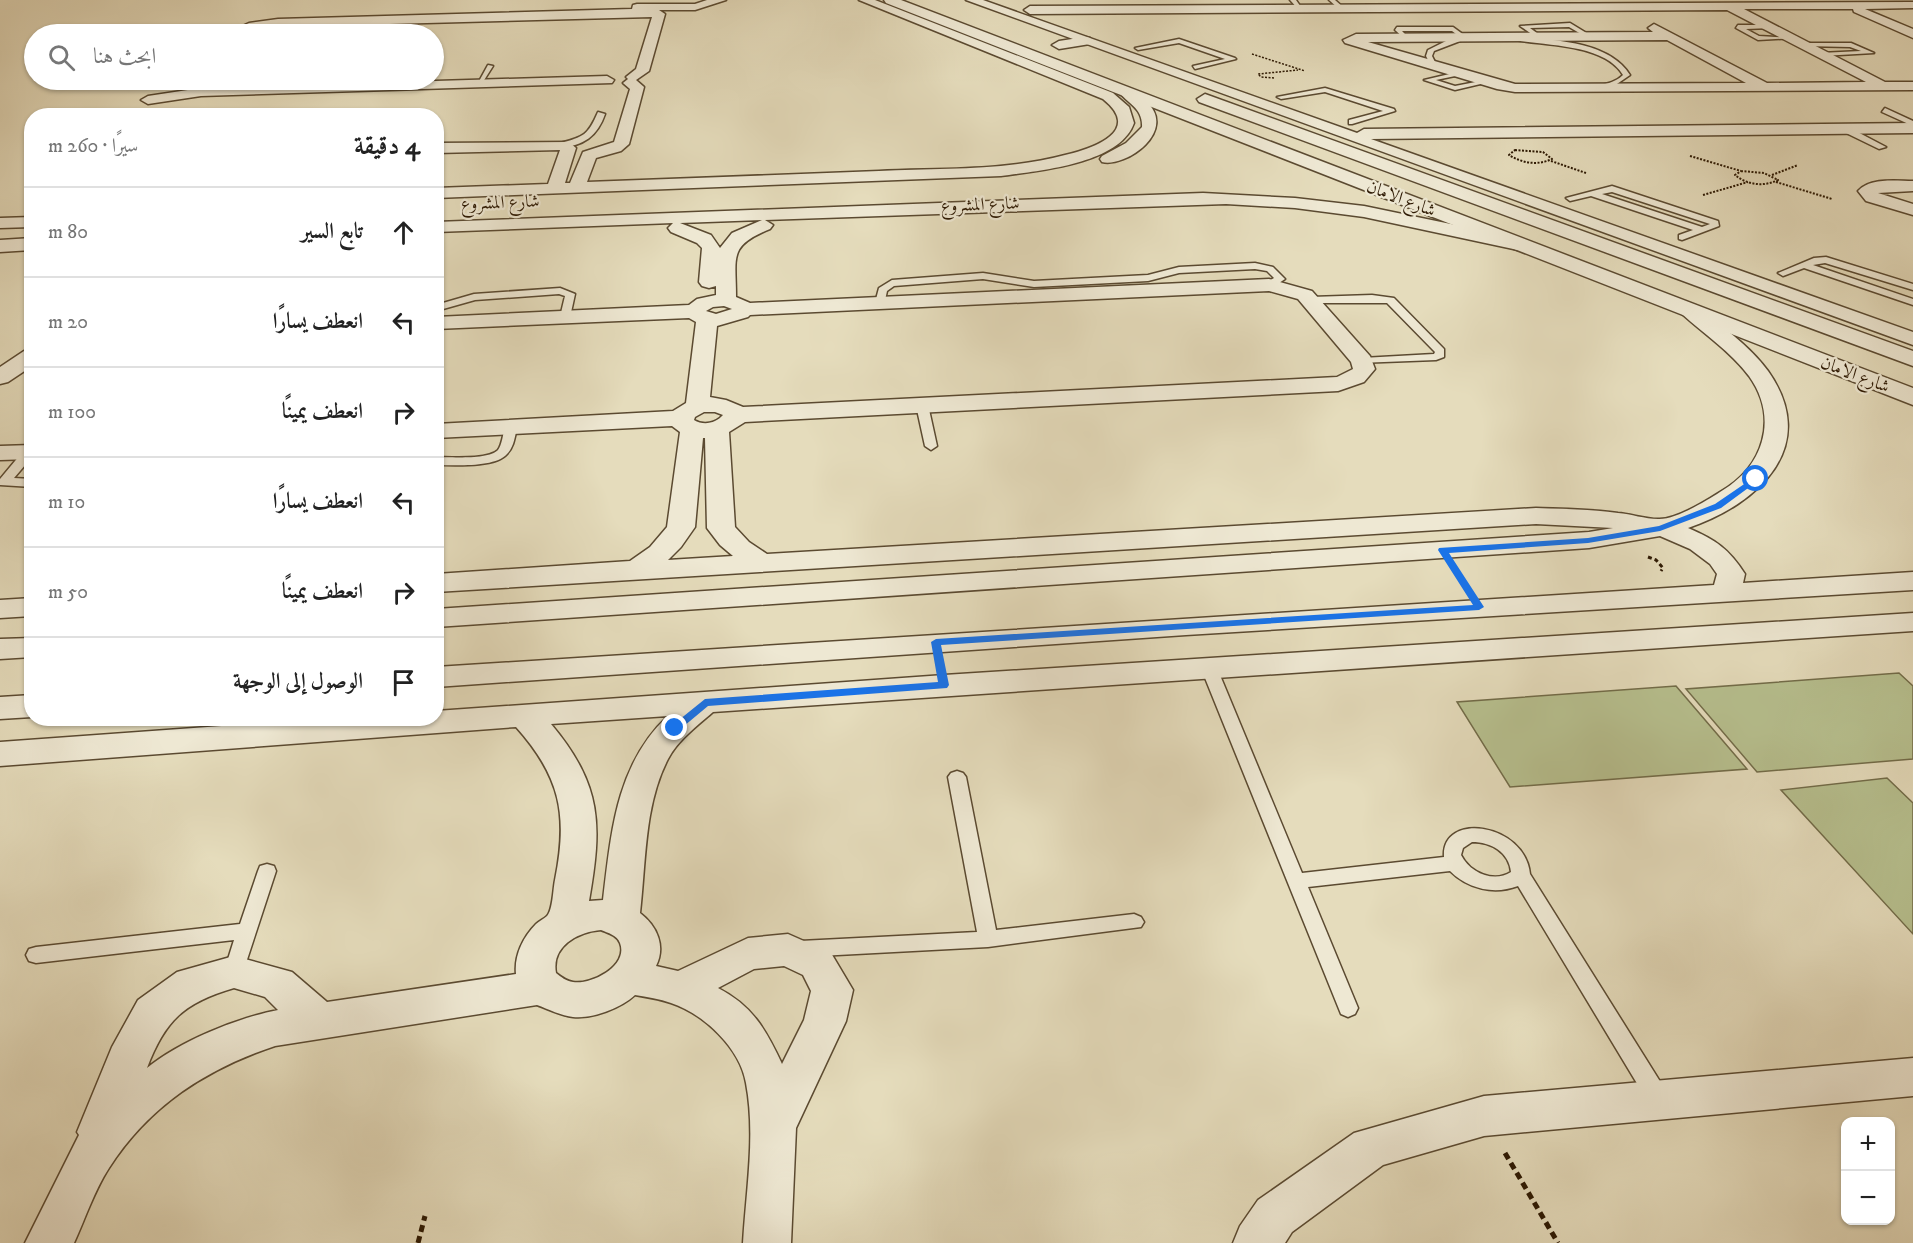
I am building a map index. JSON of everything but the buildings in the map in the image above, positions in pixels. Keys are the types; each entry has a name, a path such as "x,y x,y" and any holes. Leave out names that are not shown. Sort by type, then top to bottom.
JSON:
{"street":[{"path":"518,3 671,8 695,7 720,0"},
{"path":"444,193 576,188 664,191 1001,171 1044,165 1080,156 1106,145 1122,133 1127,120 1122,107 1108,96 865,0"},
{"name":"شارع الامان","path":"890,0 1913,397"},
{"name":"شارع الامان","path":"939,0 1913,358"},
{"path":"972,0 1085,41 1348,128 1384,133 1845,129 1913,126"},
{"path":"1002,0 1281,97 1456,174 1913,339"},
{"path":"1654,0 1666,6"},
{"path":"1890,0 1908,5"},
{"path":"1030,10 1297,4 1614,7 1908,5"},
{"path":"1846,5 1913,34"},
{"path":"1729,6 1884,86"},
{"path":"1614,7 1765,87"},
{"path":"272,24 641,12 659,14 642,71 631,80"},
{"path":"1671,36 1349,40 1486,82 1522,88 1913,86"},
{"path":"1059,45 1085,41"},
{"path":"444,85 607,80 615,77 631,80 637,87 621,144 615,148 589,155 576,188"},
{"path":"138,108 161,90"},
{"path":"194,90 201,92"},
{"path":"148,100 201,92 270,90"},
{"name":"شارع المشروع","path":"444,205 664,191 993,182 1044,177 1087,167 1136,145 1149,129 1149,116 1146,110 1125,91"},
{"path":"1384,133 1682,237 1703,238"},
{"path":"444,148 563,145 568,147 568,151 554,189"},
{"path":"1429,181 1456,174"},
{"path":"993,182 1006,194 1006,200 1000,204"},
{"path":"1913,186 1877,187 1867,191 1872,197 1913,210"},
{"name":"شارع المشروع","path":"444,227 866,215 1000,204 1159,199 1248,200 1340,208 1432,224 1520,245"},
{"path":"0,209 24,208"},
{"path":"444,237 764,225 866,215 1183,209 1432,224"},
{"path":"0,223 24,222"},
{"path":"632,572 664,551 675,539 681,527 707,417 717,310 728,246 735,238 764,225"},
{"path":"677,228 704,239 711,247 717,310"},
{"path":"0,246 24,244"},
{"path":"0,256 24,255"},
{"path":"1777,271 1913,318"},
{"path":"444,323 1269,285 1295,291 1311,300 1362,361 1364,369 1360,375 1338,384 444,430"},
{"path":"444,617 1588,540 1660,528 1718,506 1756,479 1776,447 1778,415 1764,382 1737,351 1689,310"},
{"path":"0,377 24,361"},
{"path":"707,417 721,528 730,541 744,553 762,563"},
{"path":"0,453 24,452"},
{"path":"444,583 1536,516 1607,520 1660,528 1693,540 1718,556 1731,574 1728,591"},
{"path":"534,611 540,577"},
{"path":"444,676 936,642 1913,581"},
{"path":"0,609 24,608"},
{"path":"444,719 525,716 944,685 1913,622"},
{"path":"936,642 944,685"},
{"path":"621,919 637,792 651,758 675,728 705,702"},
{"path":"0,708 24,706"},
{"path":"525,716 548,739 564,766 576,796 580,830 566,923"},
{"path":"0,754 310,726"},
{"path":"594,916 621,919 635,928 642,943 641,960 630,977 610,992 584,999 560,998 542,987 535,974 534,960 540,946 551,933 566,923 594,916"},
{"path":"681,988 748,954 788,950 817,964 832,990 825,1021 772,1128"},
{"path":"49,1243 92,1154 133,1047 153,1012 191,984 234,972 278,984 320,1021"},
{"path":"630,977 681,988 720,1009 750,1041 768,1081 772,1128 767,1243"},
{"path":"92,1154 128,1110 173,1072 224,1045 275,1028 542,987"},
{"path":"1257,1243 1275,1216 1370,1148 1484,1116 1913,1077"}],"lane":[{"path":"1539,37 1523,26 1570,26 1590,37"},
{"path":"1769,27 1738,28 1758,38 1851,45 1871,53 1822,54"},
{"path":"1442,69 1432,63 1429,56 1431,50 1444,43 1465,38"},
{"path":"1502,38 1548,42 1590,51 1618,62 1625,69 1627,75 1622,80 1595,88"},
{"path":"1138,48 1179,41 1233,59 1195,67"},
{"path":"479,84 490,66"},
{"path":"1458,74 1427,80 1453,88 1486,82"},
{"path":"1281,97 1324,90 1391,111 1348,128"},
{"path":"1885,110 1913,126"},
{"path":"563,145 592,135 597,129 601,114"},
{"path":"1845,129 1882,147"},
{"path":"1570,198 1605,189 1619,190 1715,223 1703,238 1591,193"},
{"path":"1777,271 1817,260 1836,262 1913,287"},
{"path":"1804,264 1913,302"},
{"path":"444,306 474,297 560,291 570,294 565,317"},
{"path":"1311,300 1372,298 1390,300 1440,351 1440,355 1436,357 1362,361"},
{"path":"922,405 931,446"},
{"path":"444,462 488,459 500,455 504,451 511,427"},
{"path":"24,459 4,482 24,483"},
{"path":"1209,668 1348,1008"},
{"path":"957,777 988,939"},
{"path":"1521,875 1514,881 1503,885 1490,884 1470,876 1455,863 1452,854 1454,845 1461,839 1485,836 1510,847 1518,856 1522,866 1521,875 1660,1100"},
{"path":"1295,881 1455,863"},
{"path":"234,972 267,871"},
{"path":"788,950 988,939 1134,922"},
{"path":"36,955 248,931"}],"path":[{"path":"1278,74 1280,77 1266,78 1258,74 1278,74 1299,69"},
{"path":"1771,175 1798,165"},
{"path":"1748,182 1735,174 1748,171 1771,175 1776,177 1776,182"},
{"path":"1667,206 1748,182 1765,184 1776,182 1832,199"},
{"path":"1484,1116 1558,1243"},
{"path":"418,1243 425,1216"}],"green space":[{"path":"1899,673 1913,686 1913,759 1757,772 1686,689"},
{"path":"1676,686 1747,769 1510,787 1457,702"},
{"path":"1887,778 1913,803 1913,934 1781,790"}],"route":[{"path":"675,728 705,702 944,685 936,642 1479,607 1443,550 1588,540 1660,528 1718,506 1756,479"}]}
